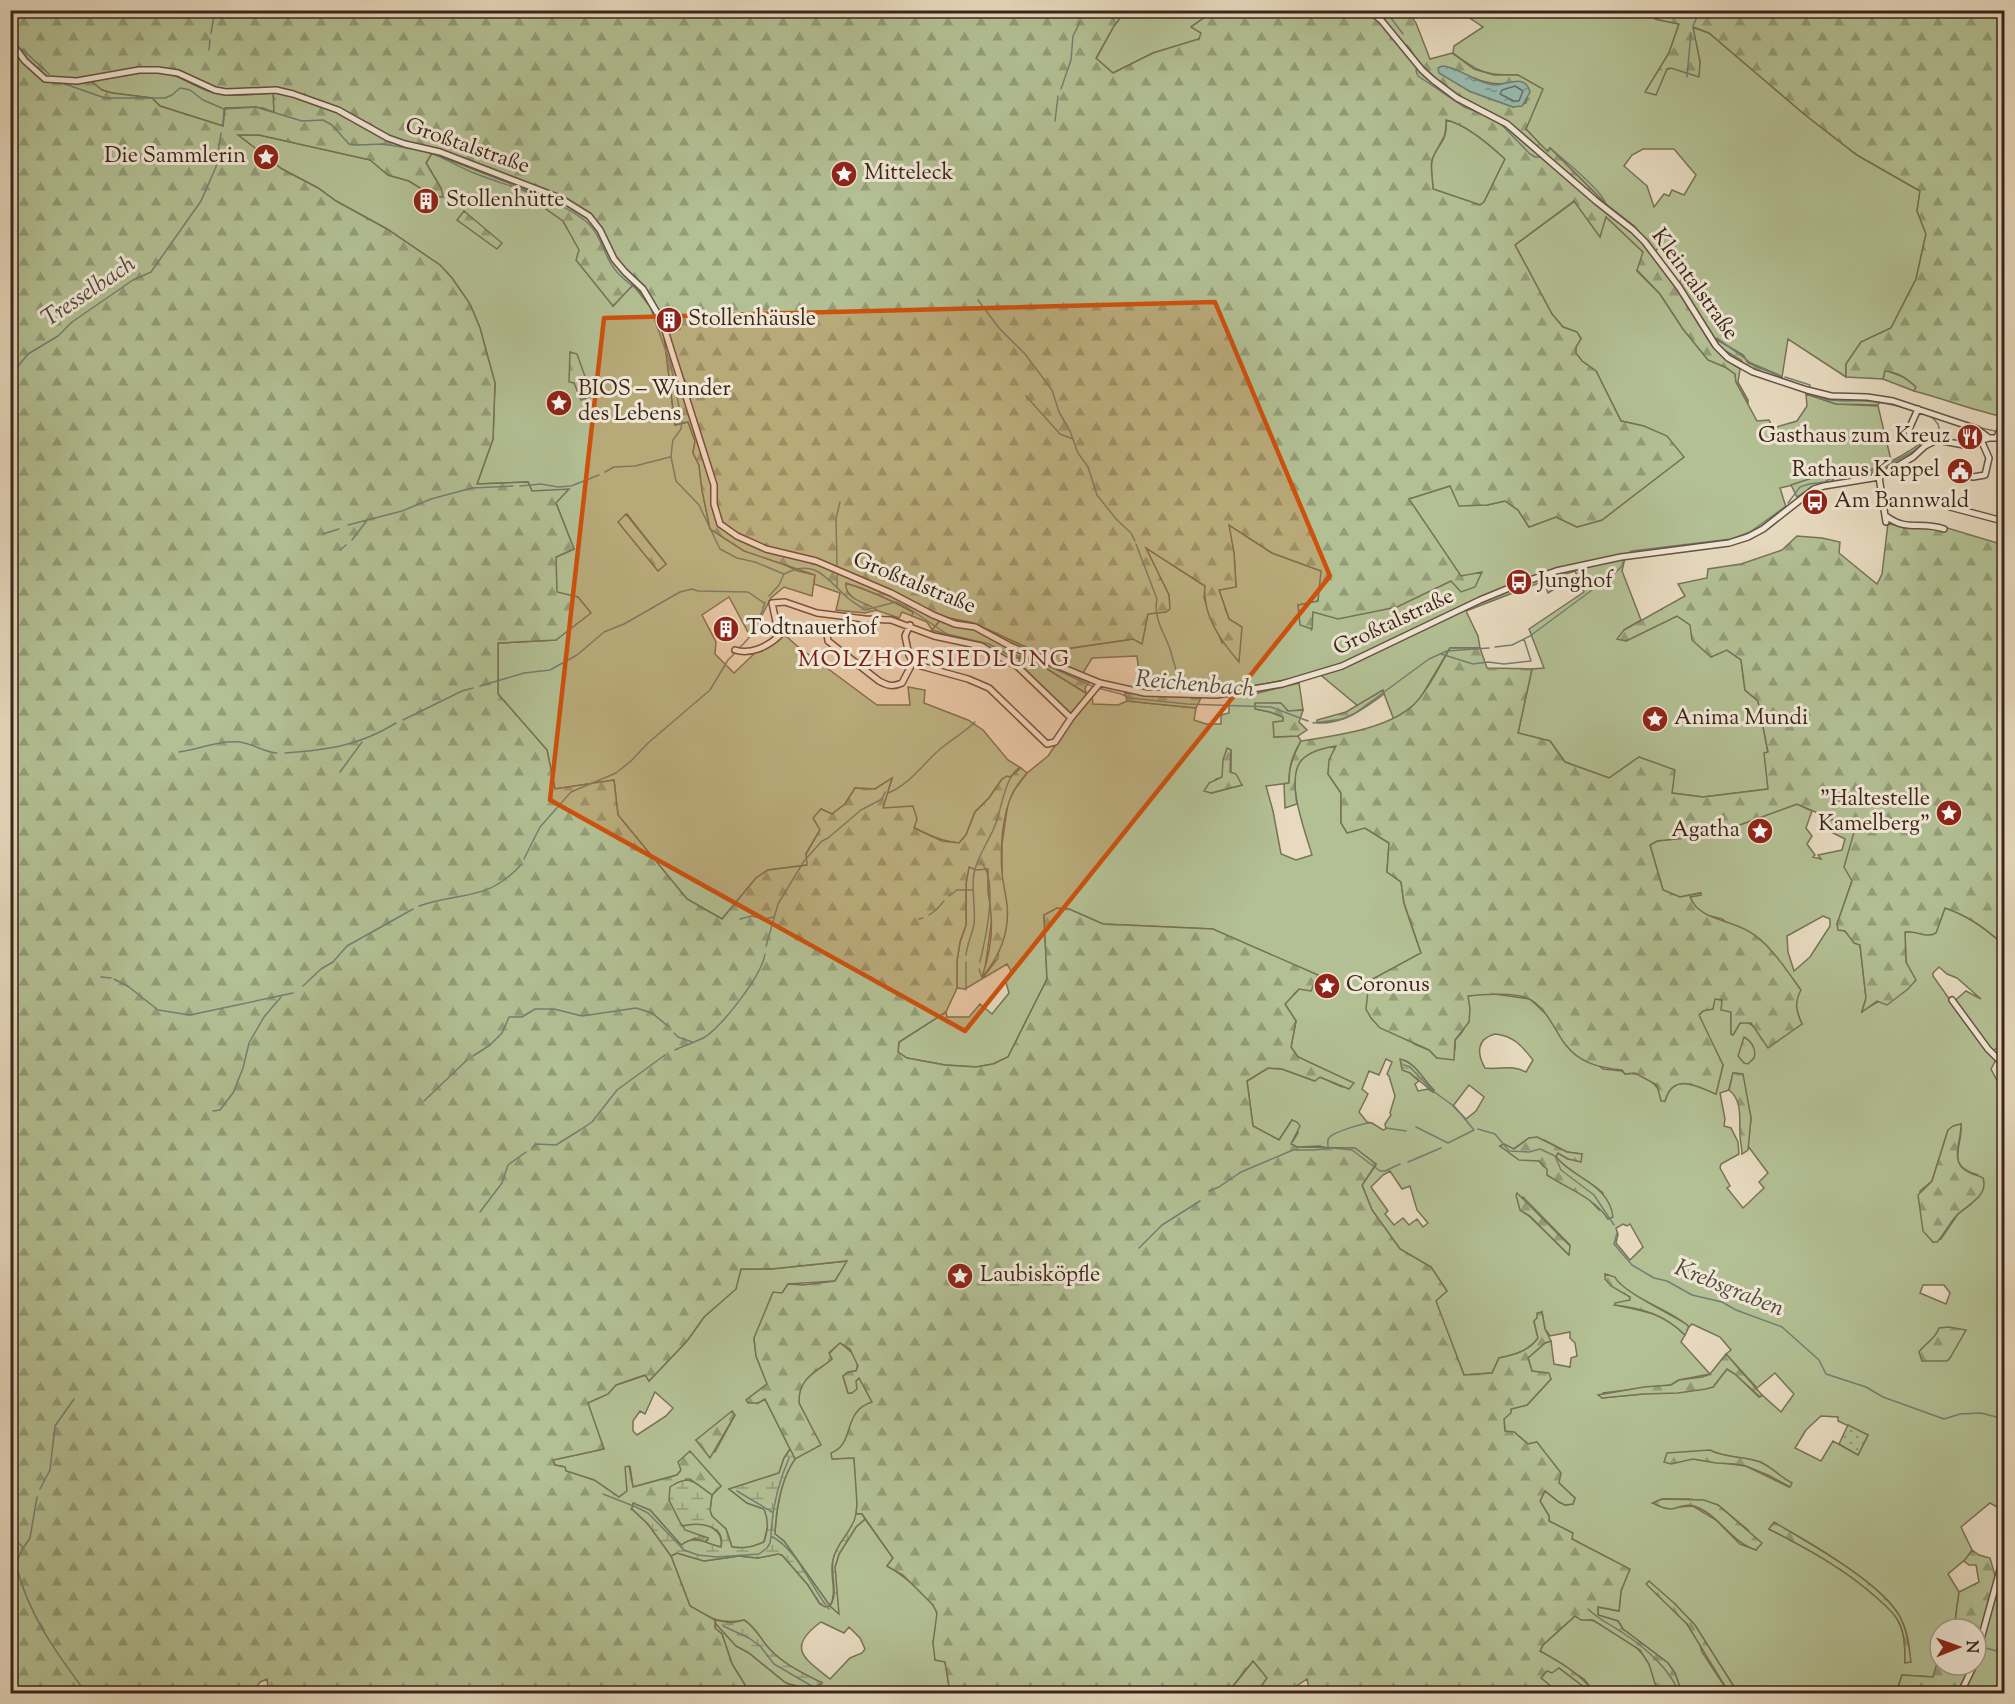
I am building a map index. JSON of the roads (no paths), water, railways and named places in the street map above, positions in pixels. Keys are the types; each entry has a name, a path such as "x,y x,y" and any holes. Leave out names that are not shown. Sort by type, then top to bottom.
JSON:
{"street":[{"name":"Kleintalstraße","path":"1369,10 1381,20 1427,75 1457,98 1507,123 1596,201 1633,230 1645,242 1679,287 1716,346 1728,358 1742,367 1810,391 1831,396 1880,399 1977,429 1989,438"},
{"name":"Großtalstraße","path":"10,41 25,61 45,79 77,81 139,70 158,70 178,73 215,90 226,92 276,90 293,94 338,110 388,138 431,149 495,172 567,202 582,211 593,222 624,272 644,289 662,321 714,485 714,504 720,524 737,536 766,549 816,561 891,593 955,624 975,627 1098,686 1145,693 1186,695 1216,694 1282,684 1342,666 1519,584 1566,569 1631,555 1729,543 1763,530 1814,489 1879,477 1913,458 1931,442 1944,440 1964,445 2001,434"},
{"path":"1910,440 1909,429 1918,409"},
{"path":"1973,477 1985,475 1989,459 1981,440"},
{"path":"1879,477 1886,519 1899,525 1934,525 1944,529"},
{"path":"1950,507 1999,520 2004,519"},
{"path":"735,650 755,651 779,636 772,603 779,602 817,613 865,619 886,619 910,625 934,636 981,646 1003,657 1018,667 1071,718"},
{"path":"910,625 905,636 913,662 989,688 1047,744 1055,742 1071,718 1098,686"},
{"path":"826,634 828,641 888,686 902,683 913,662"},
{"path":"1952,1000 1988,1049 2004,1065"},
{"path":"1987,1617 2004,1564"},
{"path":"1960,1694 1968,1677"}],"water":[{"path":"1442,66 1455,69 1488,84 1520,81 1528,86 1530,92 1522,106 1513,107 1469,91 1439,73 1438,68"}],"waterway":[{"path":"211,33 215,10"},
{"path":"1085,15 1089,10"},
{"path":"1113,10 1114,20"},
{"path":"1381,10 1391,18 1403,34"},
{"path":"1693,26 1700,10"},
{"path":"1061,89 1071,60 1073,36 1080,22"},
{"name":"Reichenbach","path":"10,27 15,40"},
{"path":"1687,77 1691,33"},
{"path":"209,50 210,40"},
{"path":"1407,45 1416,59"},
{"name":"Reichenbach","path":"22,49 49,74"},
{"path":"1417,67 1418,76 1464,107 1485,115"},
{"name":"Reichenbach","path":"62,83 105,98 165,98 180,88 190,90 203,100 224,109 256,107 302,121 323,120 332,125 349,144 383,144 420,150"},
{"path":"1055,121 1058,96"},
{"name":"Tresselbach","path":"223,126 224,109"},
{"path":"1500,123 1530,154 1540,157"},
{"name":"Tresselbach","path":"10,376 28,354 58,336 72,322 133,280 151,272 201,201 216,167 221,133"},
{"path":"1548,152 1550,148 1571,166 1596,189 1605,202"},
{"name":"Reichenbach","path":"427,152 573,212 593,229 617,272 643,294"},
{"path":"1641,242 1655,259"},
{"path":"978,300 999,328 1025,354 1052,390 1059,412 1070,431 1078,453 1088,467 1097,495 1131,533 1135,541"},
{"name":"Reichenbach","path":"650,306 671,366 682,422 672,447 671,457 676,481 699,505 720,549 737,558 755,562 784,574 795,569 813,569 865,610 896,602 947,634 989,644 1009,655 1040,662 1094,687"},
{"path":"1692,312 1708,338"},
{"path":"1714,340 1717,338 1751,363 1779,375"},
{"path":"1785,377 1810,385 1810,388"},
{"path":"1810,393 1822,399 1871,401 1908,409"},
{"path":"1026,396 1060,434 1073,439"},
{"path":"1932,417 1938,424 1940,433"},
{"name":"Reichenbach","path":"1981,428 1995,431"},
{"name":"Reichenbach","path":"1788,503 1800,487 1825,482 1841,468 1870,473 1879,470 1912,452 1935,435 1946,432"},
{"path":"605,472 614,467 635,466 670,457"},
{"path":"520,486 541,484 558,487 571,486 599,475"},
{"path":"348,525 402,511 431,499 472,488 513,486"},
{"path":"837,565 836,518 840,502"},
{"name":"Reichenbach","path":"1627,554 1632,551 1731,539 1750,532 1786,506"},
{"path":"352,540 368,519"},
{"path":"323,534 339,529"},
{"path":"1136,544 1157,599 1156,612 1182,691"},
{"path":"340,550 346,545"},
{"name":"Reichenbach","path":"1495,647 1512,645 1530,636 1615,573 1622,566 1624,558"},
{"path":"769,596 779,585 784,574"},
{"path":"837,575 837,587"},
{"path":"480,686 524,673 550,670 577,655 604,632 624,624 680,592 692,589 748,592 764,603"},
{"path":"739,648 756,627 765,602"},
{"name":"Reichenbach","path":"1441,654 1473,664 1531,661 1524,639"},
{"name":"Reichenbach","path":"1313,723 1343,719 1354,714 1429,659 1447,651 1489,648"},
{"path":"524,859 540,827 571,792 616,773 631,761 648,743 710,690 728,660 735,653"},
{"path":"403,720 462,691 473,688"},
{"name":"Reichenbach","path":"1098,688 1130,698 1187,704 1271,707 1308,721"},
{"path":"888,793 909,780 947,743 975,722"},
{"path":"285,753 342,746 369,737 396,723"},
{"path":"179,752 217,743 240,742 277,753"},
{"path":"340,772 362,742"},
{"path":"966,955 974,924 974,873 996,823 1007,785 1019,768"},
{"path":"766,946 778,904 804,861 822,841 861,810 882,799 885,792"},
{"path":"980,862 986,870 990,895 980,962"},
{"path":"419,906 485,890 508,877 521,865"},
{"path":"949,896 957,890 973,890"},
{"path":"929,915 944,901"},
{"path":"303,986 321,969 333,962 347,946 413,909"},
{"path":"740,919 752,916 764,919 774,917"},
{"path":"919,919 923,918"},
{"path":"675,1050 705,1037 722,1022 741,999 757,974 765,954"},
{"path":"966,962 966,990"},
{"path":"979,969 982,978"},
{"path":"101,977 111,978"},
{"path":"114,979 129,987 158,1010 190,1015 293,993"},
{"path":"213,1111 220,1110 233,1093 243,1068 249,1043 264,1017 281,997"},
{"path":"473,1056 490,1045 502,1033 509,1017 522,1017 535,1009 554,1009 582,1016 636,1008 652,1013 669,1027"},
{"path":"674,1033 692,1042"},
{"path":"532,1148 536,1144 556,1145 592,1122 617,1090 665,1055"},
{"path":"424,1101 467,1060"},
{"path":"1404,1065 1410,1067 1433,1091 1455,1107 1474,1130 1448,1143 1416,1127"},
{"path":"1328,1148 1329,1138 1337,1133 1372,1123"},
{"path":"1386,1128 1406,1131"},
{"name":"Krebsgraben","path":"1478,1129 1495,1134 1509,1151 1529,1152 1540,1149 1555,1156 1561,1170 1594,1195 1614,1225"},
{"name":"Krebsgraben","path":"1209,1191 1241,1172 1293,1150 1333,1148 1352,1150 1380,1171 1400,1164"},
{"name":"Krebsgraben","path":"1408,1162 1441,1148"},
{"path":"480,1212 502,1183 508,1165 526,1152"},
{"name":"Krebsgraben","path":"1139,1248 1162,1225 1200,1201"},
{"name":"Krebsgraben","path":"1617,1233 1614,1244 1632,1265 1692,1295 1722,1302 1736,1310 1782,1327 1819,1360 1826,1374 1866,1387 1883,1397 1944,1419 1960,1414 1981,1413 2004,1419"},
{"path":"40,1489 50,1470 55,1426 74,1399"},
{"path":"789,1458 776,1496 771,1536 789,1550 829,1609"},
{"path":"737,1491 772,1512"},
{"path":"603,1494 648,1513 684,1550 698,1555 717,1557 759,1554 767,1548 771,1536"},
{"path":"24,1547 30,1538 37,1497"},
{"path":"10,1536 23,1547 16,1564 35,1616 54,1648 87,1694"},
{"path":"1588,1609 1648,1652 1670,1676 1679,1694"},
{"path":"723,1626 749,1638 760,1646 774,1664 815,1688 822,1682"},
{"path":"1988,1649 2004,1653"},
{"path":"1956,1694 1963,1681"}],"place":[{"name":"Die Sammlerin","path":"266,157"},
{"name":"Mitteleck","path":"844,174"},
{"name":"Stollenhütte","path":"426,201"},
{"name":"Stollenhäusle","path":"669,320"},
{"name":"BIOS – Wunder des Lebens","path":"559,403"},
{"name":"Gasthaus zum Kreuz","path":"1970,437"},
{"name":"Rathaus Kappel","path":"1960,471"},
{"name":"Am Bannwald","path":"1815,502"},
{"name":"Junghof","path":"1519,582"},
{"name":"Todtnauerhof","path":"726,629"},
{"name":"Anima Mundi","path":"1655,719"},
{"name":"\"Haltestelle Kamelberg\"","path":"1949,813"},
{"name":"Agatha","path":"1760,831"},
{"name":"Coronus","path":"1327,986"},
{"name":"Laubisköpfle","path":"960,1276"}],"district":[{"name":"MOLZHOFSIEDLUNG","path":"934,660"}]}
